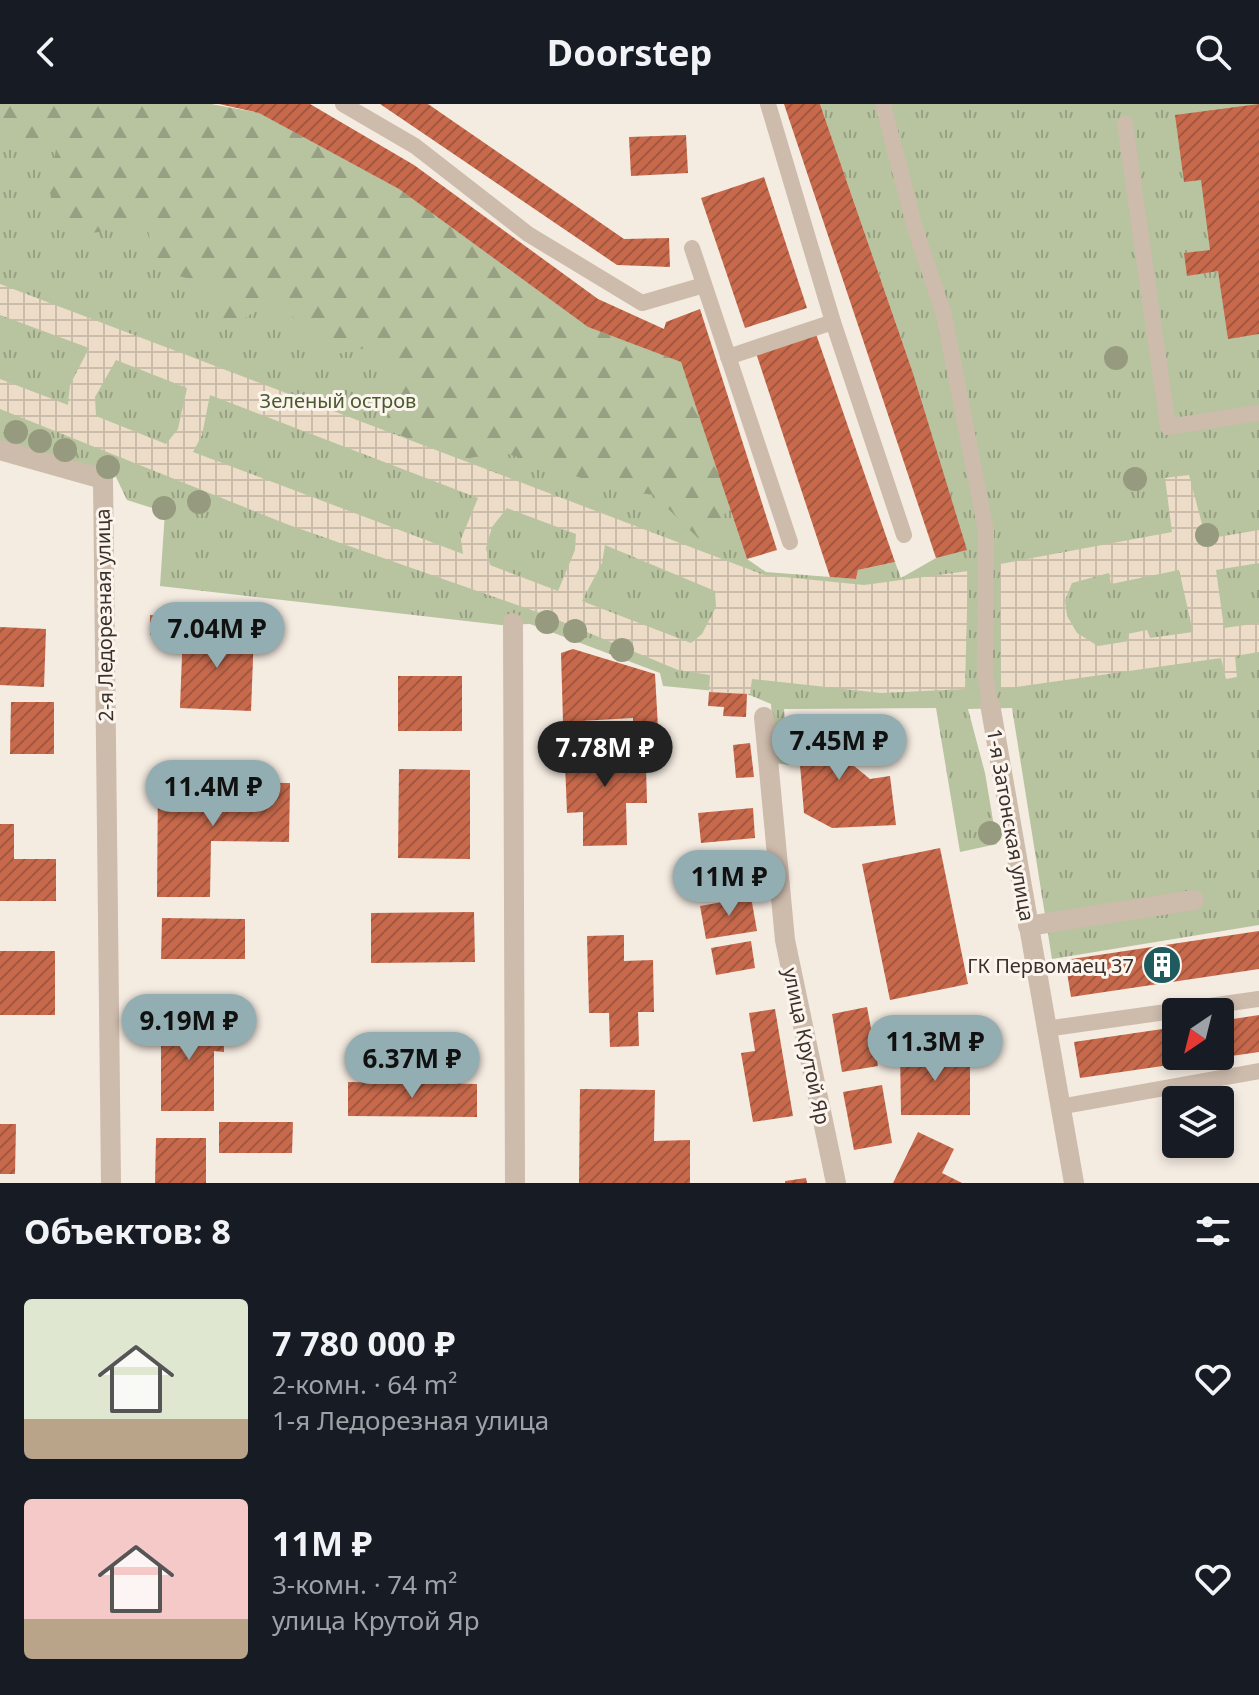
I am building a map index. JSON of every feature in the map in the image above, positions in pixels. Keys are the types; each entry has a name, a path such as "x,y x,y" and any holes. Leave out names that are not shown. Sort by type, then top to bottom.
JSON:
{"street":[{"name":"2-я Ледорезная улица","path":"0,450 103,479 111,1183"},
{"path":"513,623 515,1183"},
{"name":"1-я Затонская улица","path":"990,704 1074,1183"},
{"name":"улица Крутой Яр","path":"764,717 785,940 836,1183"},
{"path":"1028,926 1194,900"}],"lane":[{"path":"343,104 415,146 528,234 642,303 704,285"},
{"path":"768,104 833,322 904,535"},
{"path":"883,104 914,225 944,315 986,531 985,673 990,704"},
{"path":"1125,124 1168,427 1259,413"},
{"path":"692,248 790,542"},
{"path":"728,357 833,322"},
{"path":"1045,1029 1259,999"},
{"path":"1059,1107 1259,1071"}],"green space":[{"name":"Зеленый остров","path":"0,104 210,104 259,113 399,189 588,327 681,362 747,559 766,572 856,579 858,570 895,562 901,578 936,558 966,549 913,373 820,104 1259,104 1259,925 1052,959 1012,708 968,709 985,773 997,844 960,852 936,708 784,709 789,765 775,763 771,704 747,694 663,686 660,673 530,624 501,625 160,586 165,512 127,500 115,475 0,441"},
{"path":"0,104 210,104 259,113 399,189 588,327 681,362 728,500 720,533 713,539 699,539 654,495 618,490 505,453 461,459 387,430 387,389 394,367 371,347 332,355 309,340 286,307 264,305 238,323 228,322 216,311 214,288 206,280 182,277 165,269 154,254 148,229 137,221 105,231 85,233 65,228 55,221 49,186 57,144 0,142"}],"shaded area":[{"path":"0,284 764,575 864,585 968,571 965,689 881,693 752,679 750,694 709,692 710,675 678,670 546,615 289,525 0,409 0,379 68,405 70,385 89,348 0,315","holes":["116,360 187,388 178,429 166,444 96,416 95,397","210,395 478,498 461,539 463,554 193,452 202,435","507,508 576,534 575,550 558,591 490,565 486,548 492,527","605,545 715,591 716,607 702,634 691,643 582,601 602,563"]},
{"path":"1189,475 1206,539 1259,530 1259,563 1216,570 1224,628 1259,623 1259,652 1235,656 1237,677 1226,679 1221,658 1001,689 1000,564 1172,532 1165,478","holes":["1179,570 1193,632 1150,638 1147,630 1127,634 1129,641 1098,646 1077,633 1067,616 1065,600 1072,583 1109,573 1111,584"]}],"building":[{"path":"219,104 310,104 414,165 598,299 664,329 666,322 700,309 777,550 747,559 681,362 588,327 399,189 259,113"},
{"path":"380,104 428,104 624,239 669,238 670,267 617,265"},
{"path":"784,104 820,104 913,373 967,550 936,558"},
{"path":"1259,104 1259,334 1228,339 1218,271 1187,276 1184,253 1210,250 1201,180 1184,182 1175,115"},
{"path":"686,135 688,173 631,176 629,137"},
{"path":"764,177 807,308 745,328 701,198"},
{"path":"816,334 895,562 858,570 856,579 830,577 756,353"},
{"path":"150,615 162,616 161,635 150,635"},
{"path":"0,627 46,629 44,687 0,685"},
{"path":"183,629 254,632 251,711 180,708"},
{"path":"573,649 655,674 658,728 633,729 633,718 563,722 561,653"},
{"path":"398,676 462,676 462,731 398,731"},
{"path":"709,692 747,694 746,717 723,716 724,707 708,706"},
{"path":"11,702 54,702 54,754 10,754"},
{"path":"820,716 831,723 840,736 843,757 870,779 890,776 896,825 832,828 804,813 797,728 807,717"},
{"path":"633,737 633,767 646,767 647,803 626,803 627,845 583,846 583,812 567,813 565,763 581,763 580,739"},
{"path":"750,743 754,777 736,778 733,745"},
{"path":"399,769 470,770 470,859 398,858"},
{"path":"158,782 290,783 289,842 211,841 210,897 157,897"},
{"path":"753,808 755,838 701,843 698,813"},
{"path":"0,824 14,824 14,859 56,859 56,901 0,901"},
{"path":"940,848 968,984 890,1000 862,864"},
{"path":"751,897 757,931 706,939 700,906"},
{"path":"474,912 475,962 371,963 371,913"},
{"path":"162,918 245,919 245,959 161,959"},
{"name":"ГК Первомаец 37","path":"1259,931 1259,969 1071,997 1065,960"},
{"path":"624,935 624,961 653,960 654,1012 638,1012 639,1046 610,1047 609,1013 589,1013 587,936"},
{"path":"751,941 755,968 716,975 711,948"},
{"path":"0,951 55,951 55,1015 0,1015"},
{"path":"867,1007 878,1066 842,1072 832,1014"},
{"path":"775,1009 793,1116 753,1122 741,1053 755,1051 749,1013"},
{"name":"ГК Первомаец 37","path":"1259,1015 1259,1052 1234,1056 1234,1019"},
{"path":"161,1016 224,1017 224,1052 214,1051 214,1111 161,1111"},
{"name":"ГК Первомаец 37","path":"1162,1029 1162,1066 1080,1078 1074,1042"},
{"path":"970,1050 970,1115 901,1115 900,1051"},
{"path":"348,1082 477,1084 477,1117 348,1116"},
{"path":"882,1085 892,1143 854,1150 843,1092"},
{"path":"580,1089 655,1090 654,1141 690,1140 690,1183 579,1183"},
{"path":"219,1122 293,1122 292,1153 219,1153"},
{"path":"0,1124 16,1124 15,1174 0,1174"},
{"path":"918,1132 954,1149 942,1173 962,1183 893,1183"},
{"path":"156,1138 206,1138 206,1183 155,1183"},
{"path":"806,1178 807,1183 785,1183 785,1181"}],"place":[{"name":"ГК Первомаец 37","path":"1162,965"}]}
